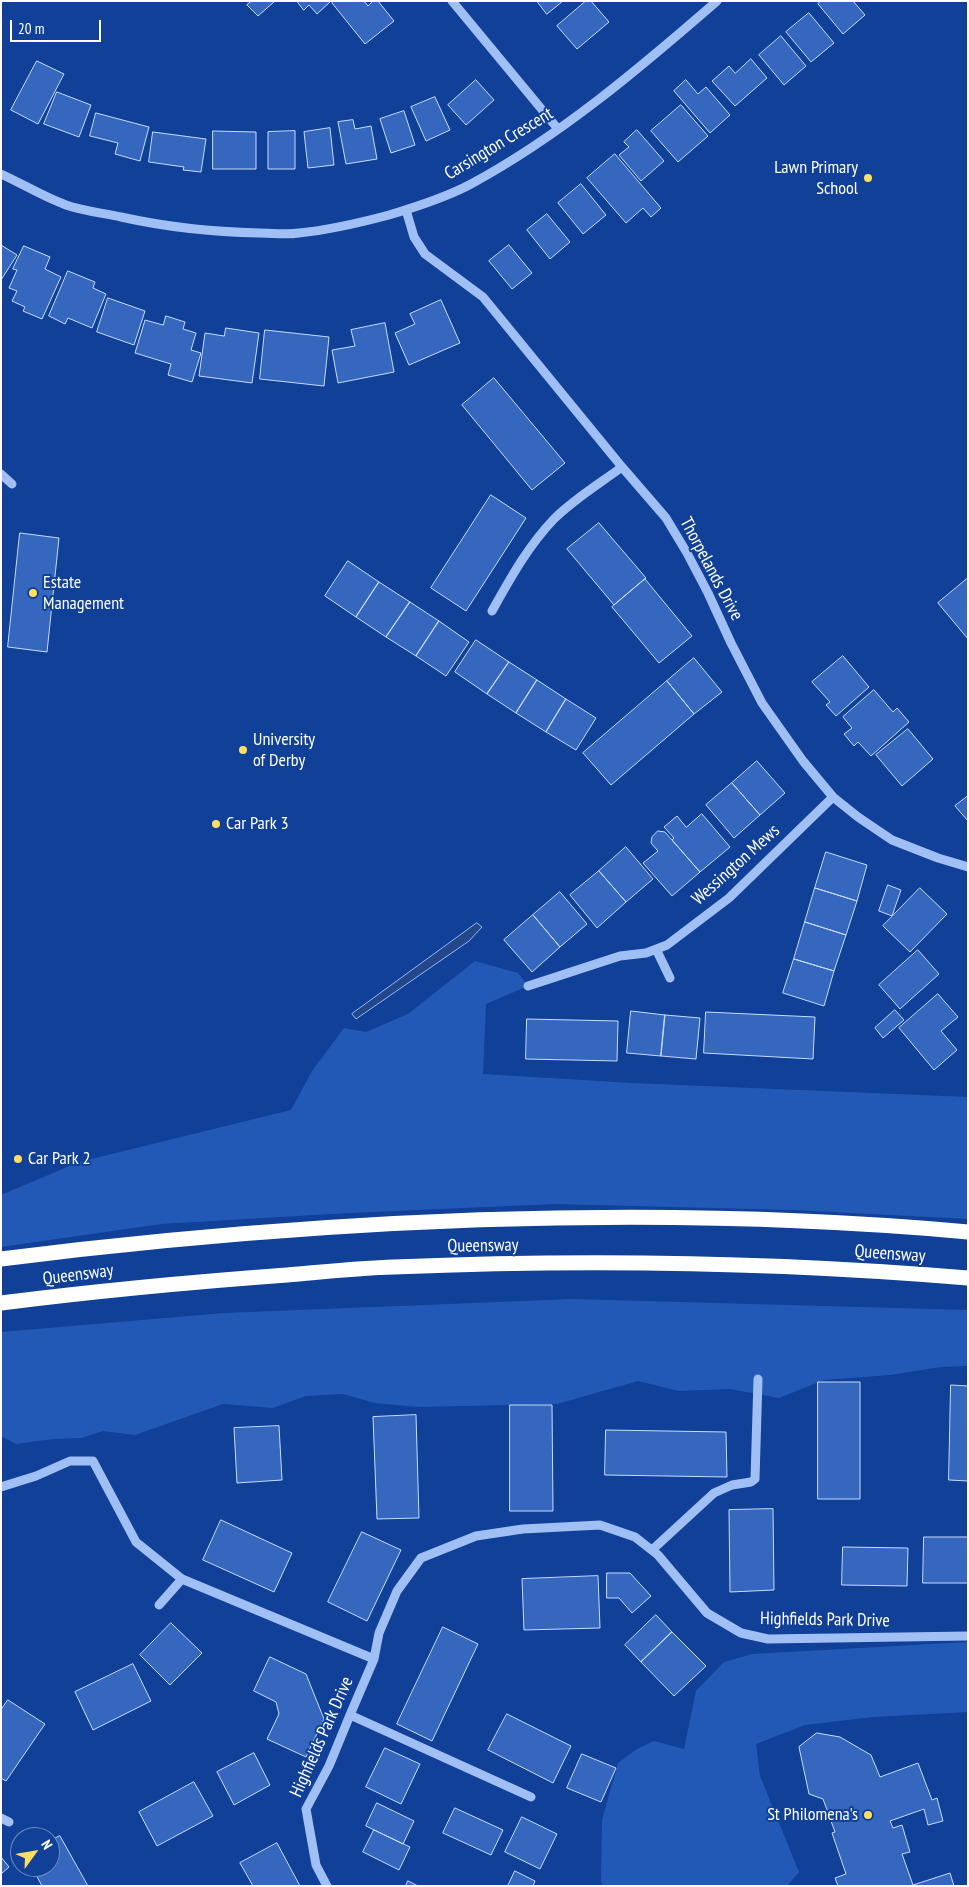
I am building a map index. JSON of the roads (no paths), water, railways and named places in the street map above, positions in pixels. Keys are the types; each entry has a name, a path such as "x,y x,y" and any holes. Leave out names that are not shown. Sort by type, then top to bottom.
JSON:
{"highway":[{"name":"Queensway","path":"1,1258 235,1233 362,1225 496,1220 645,1217 788,1221 968,1232"},
{"name":"Queensway","path":"1,1303 151,1286 412,1266 626,1263 715,1264 875,1270 968,1278"}],"street":[{"path":"452,1 558,129"},
{"name":"Carsington Crescent","path":"1,174 67,205 160,226 229,233 296,234 364,222 406,210 470,184 558,129 665,46 717,1"},
{"name":"Thorpelands Drive","path":"406,210 414,238 425,254 482,296 622,468 666,518 708,593 762,703 797,754 833,797 892,840 938,858 968,867"},
{"path":"492,612 519,564 554,519 581,496 622,468"},
{"path":"1,474 12,484"},
{"name":"Wessington Mews","path":"528,986 620,956 646,953 667,945 729,898 833,797"},
{"path":"656,949 670,978"},
{"path":"652,1550 688,1514 714,1492 732,1485 751,1482 755,1479 758,1379"},
{"path":"1,1487 36,1476 70,1461 93,1460 136,1542 182,1579 374,1659"},
{"name":"Highfields Park Drive","path":"327,1886 316,1865 306,1809 329,1766 374,1659 379,1633 397,1591 421,1558 476,1536 523,1529 600,1525 635,1537 658,1555 707,1613 741,1633 768,1639 968,1636"},
{"path":"159,1605 182,1579"},
{"path":"350,1714 531,1797"}],"place":[{"name":"Lawn Primary School","path":"868,178"},
{"name":"Estate Management","path":"33,593"},
{"name":"University of Derby","path":"243,750"},
{"name":"Car Park 3","path":"216,824"},
{"name":"Car Park 2","path":"18,1159"},
{"name":"St Philomena's","path":"868,1815"}]}
